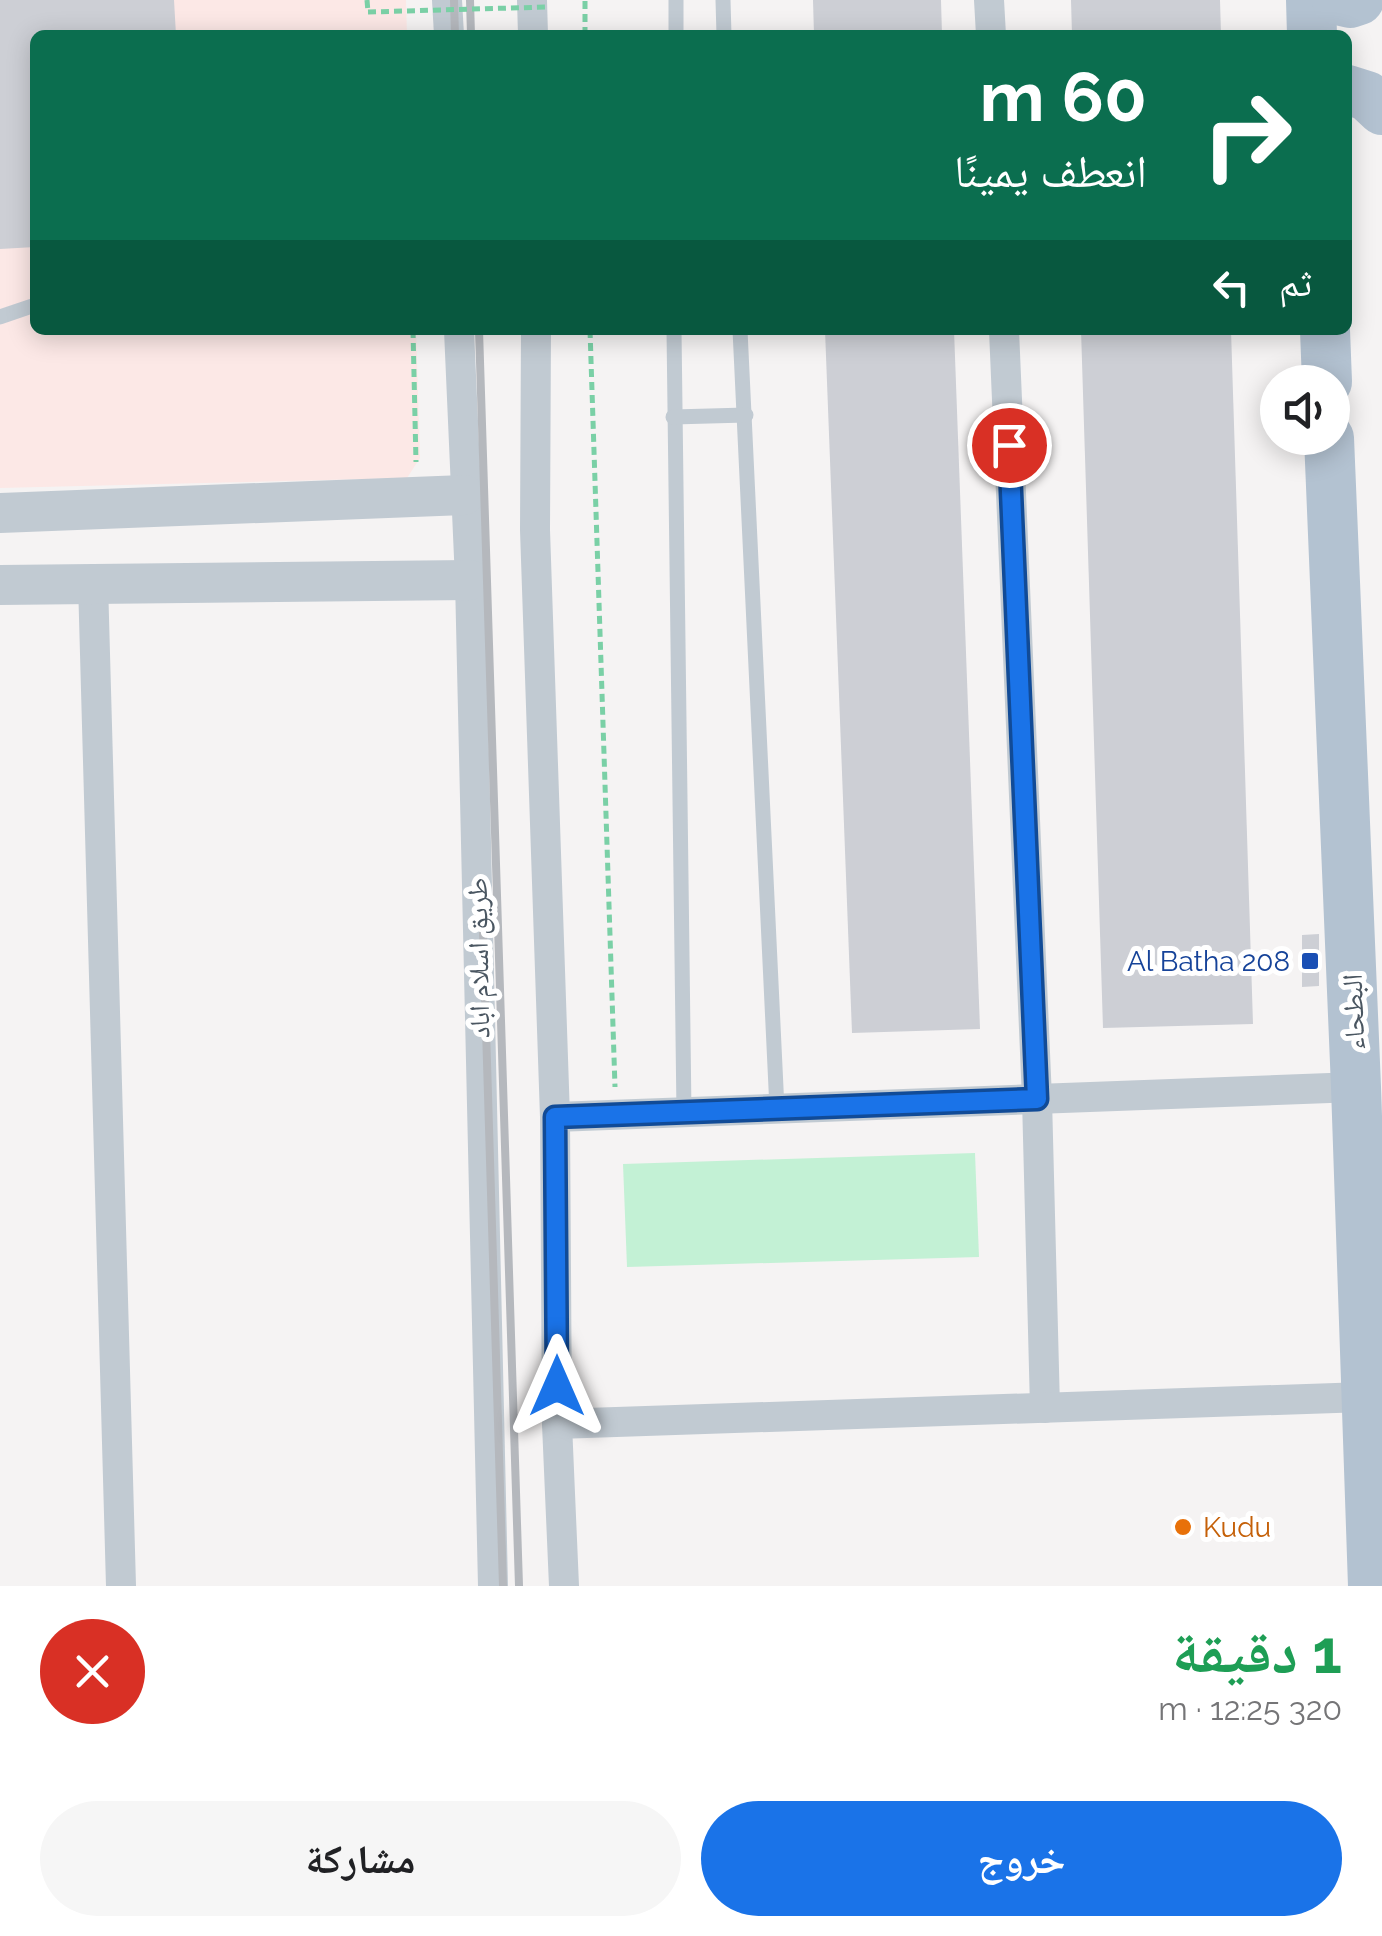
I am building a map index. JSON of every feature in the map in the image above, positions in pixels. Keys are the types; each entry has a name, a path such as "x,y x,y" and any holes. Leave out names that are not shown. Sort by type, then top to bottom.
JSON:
{"main road":[{"path":"1311,0 1312,30"},
{"path":"1338,0 1359,0"},
{"path":"1352,91 1367,96 1382,110"},
{"path":"1325,335 1326,365"},
{"name":"البطحاء","path":"1331,455 1372,1586"}],"street":[{"path":"447,0 448,30"},
{"path":"990,0 991,30"},
{"path":"535,30 540,3"},
{"name":"طريق اسلام اباد","path":"459,335 470,580 492,1586"},
{"path":"536,335 535,530 555,1117 557,1424 564,1586"},
{"path":"1004,335 1037,1099 1045,1408"},
{"path":"0,514 464,495"},
{"path":"0,585 470,580"},
{"path":"93,582 121,1586"},
{"path":"555,1117 1356,1087"},
{"path":"557,1424 1365,1397"}],"lane":[{"path":"676,0 676,30"},
{"path":"723,0 724,30"},
{"path":"0,317 30,306"},
{"path":"674,335 684,1112"},
{"path":"740,335 776,1109"},
{"path":"673,417 746,414"}],"path":[{"path":"367,0 368,12 540,3"},
{"path":"586,0 586,30"},
{"path":"412,335 416,477"},
{"path":"590,335 616,1115"}],"shaded area":[{"path":"0,0 406,0 407,30 30,30 30,335 416,335 420,458 407,478 0,488"}],"green space":[{"path":"975,1153 979,1257 627,1267 623,1164"}],"building":[{"path":"0,0 174,0 176,30 30,30 30,247 0,249"},
{"path":"813,0 941,0 942,30 814,30"},
{"path":"1071,0 1220,0 1221,30 1072,30"},
{"path":"825,335 954,335 980,1029 852,1033"},
{"path":"1081,335 1231,335 1253,1024 1103,1028"},
{"path":"1319,934 1319,986 1302,987 1302,935"}],"railway":[{"path":"454,0 455,30"},
{"path":"470,0 471,30"},
{"path":"479,335 519,1586"},
{"path":"483,931 503,1586"}],"place":[{"name":"Al Batha 208","path":"1310,961"},
{"name":"Kudu","path":"1183,1527"}],"route":[{"path":"557,1386 555,1117 1037,1099 1009,445"}]}
